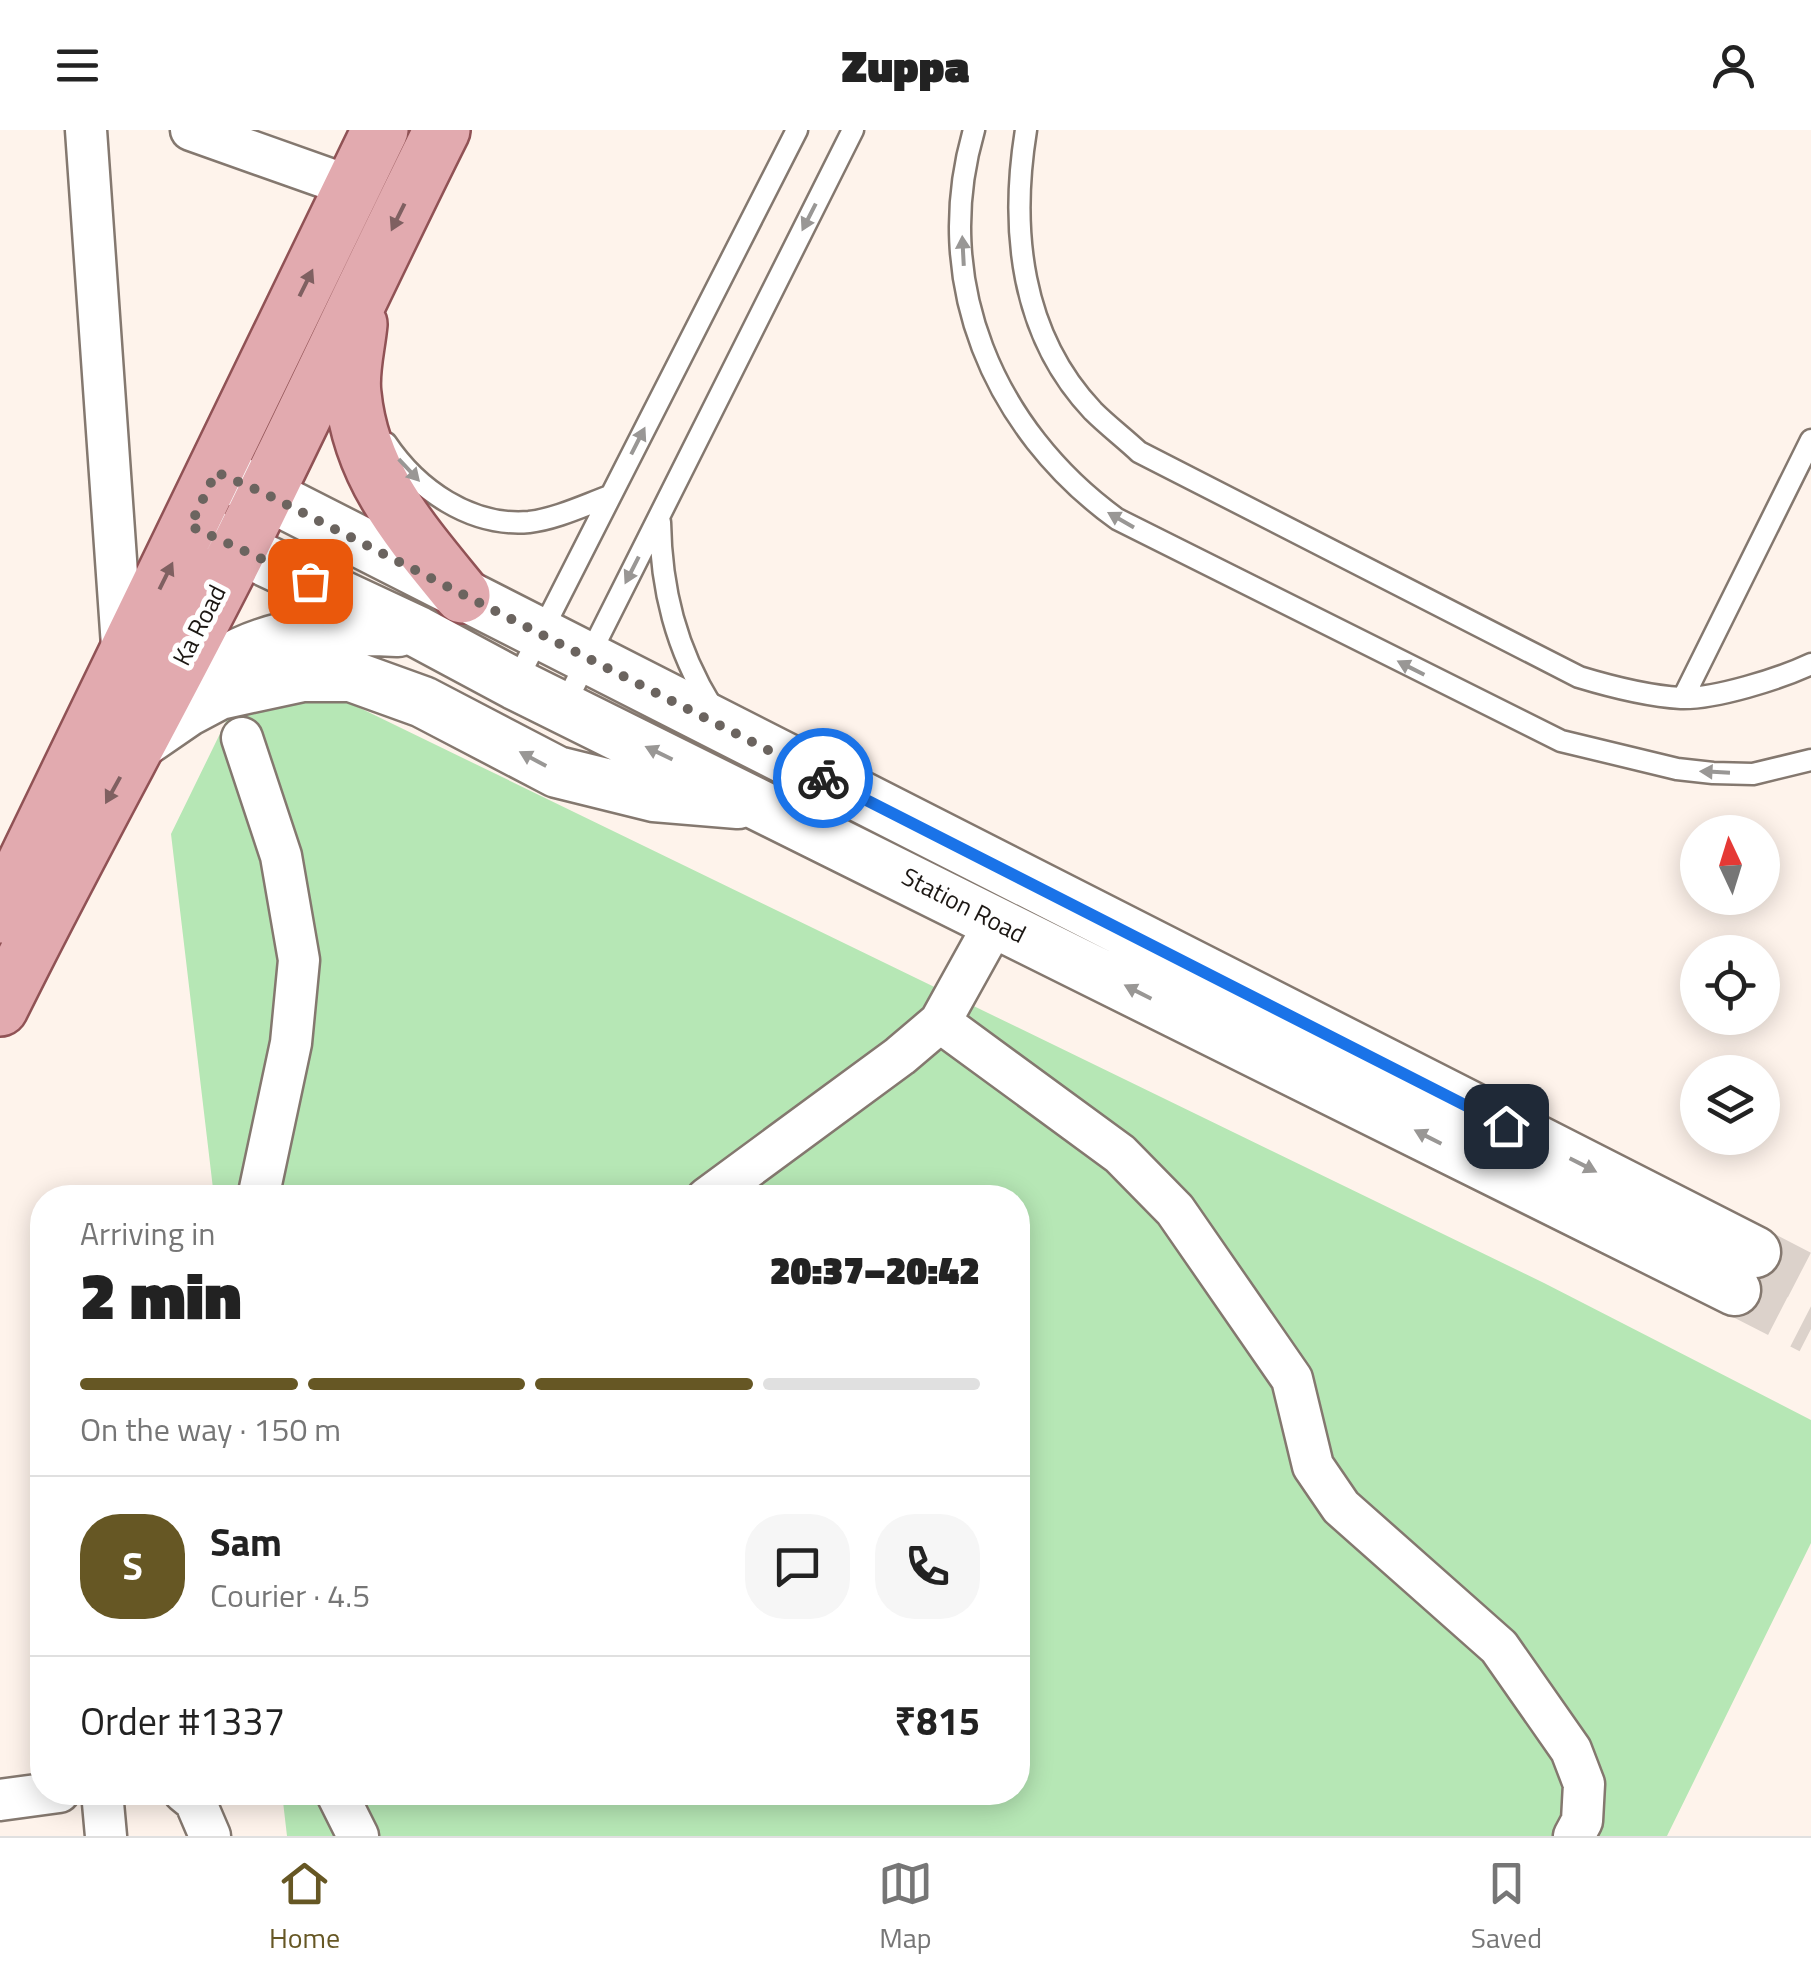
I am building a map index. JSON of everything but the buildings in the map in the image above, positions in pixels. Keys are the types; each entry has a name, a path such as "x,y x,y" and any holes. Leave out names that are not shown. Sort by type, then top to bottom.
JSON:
{"main road":[{"name":"Ka Road","path":"0,1008 55,895 139,744 239,548 240,483 352,187 380,130"},
{"name":"Ka Road","path":"0,915 190,526 240,483 362,292 442,130"},
{"path":"362,292 352,391 365,454 380,487 462,594"}],"street":[{"path":"86,130 124,663"},
{"path":"191,130 352,187"},
{"path":"240,483 726,729"},
{"name":"Station Road","path":"190,526 418,632 515,684 996,921 1745,1271 726,729"},
{"path":"139,744 188,690 218,664 242,650 272,639 352,628 418,632"},
{"path":"139,744 219,694 302,676 351,676 423,702 557,772 654,796 764,805"},
{"path":"242,738 281,856 298,960 291,1043 261,1185"},
{"path":"725,1185 940,1022 996,921"},
{"path":"940,1022 1120,1154 1174,1210 1292,1379 1313,1466 1341,1507 1499,1646 1571,1750 1584,1784 1582,1821 1574,1836"},
{"path":"0,1800 30,1796"},
{"path":"103,1805 106,1836"},
{"path":"196,1805 210,1836"}],"lane":[{"path":"515,684 797,130"},
{"path":"564,706 853,130"},
{"path":"974,130 963,194 962,235 966,288 984,358 1013,412 1051,461 1086,496 1117,519 1560,742 1676,770 1754,774 1811,760"},
{"path":"1026,130 1018,197 1027,290 1046,344 1072,386 1093,411 1139,452 1580,677 1683,698 1724,691 1811,664"},
{"path":"352,391 414,478 441,499 472,514 527,522 610,496"},
{"path":"1683,698 1811,440"},
{"path":"660,515 660,573 671,614 696,678 726,729"}],"green space":[{"path":"257,658 1544,1283 1811,1420 1811,1543 1667,1836 287,1836 283,1805 1030,1805 1030,1185 213,1185 171,834"}],"tunnel":[{"path":"1755,1252 1811,1281"},
{"path":"1735,1290 1811,1329"}],"way so far":[{"path":"310,581 190,526 216,472 823,778"}],"route":[{"path":"823,778 1506,1126"}]}
